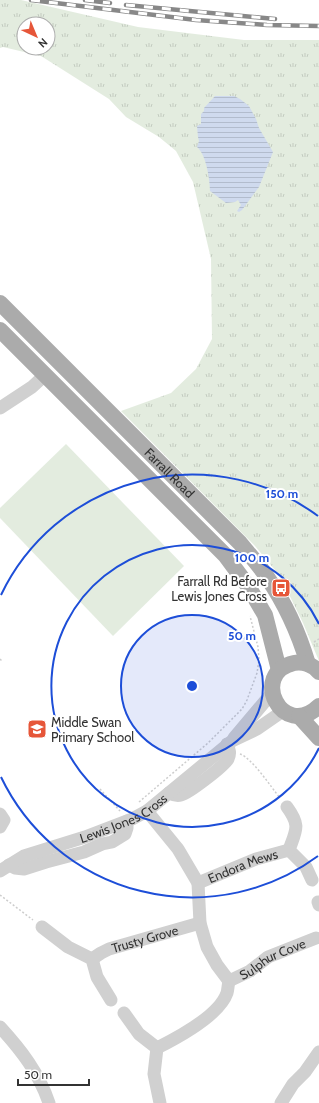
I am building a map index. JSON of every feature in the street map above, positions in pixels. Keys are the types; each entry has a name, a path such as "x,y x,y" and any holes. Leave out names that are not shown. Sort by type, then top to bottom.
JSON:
{"main road":[{"name":"Farrall Road","path":"0,303 240,543 267,577 314,668"},
{"name":"Farrall Road","path":"0,330 225,555 248,586 265,616 279,670 288,664 298,662 314,668"},
{"path":"279,670 272,684 272,693 274,700 283,711 291,715 307,715 319,706"},
{"path":"299,716 319,738"}],"street":[{"path":"0,408 32,387 45,375"},
{"name":"Lewis Jones Cross","path":"230,745 272,693"},
{"name":"Lewis Jones Cross","path":"5,868 24,856 85,837 124,818 143,806 169,793 230,745 283,711"},
{"path":"143,806 178,848 198,883 200,923 207,947 217,965 229,981 227,994 210,1015 182,1035 156,1048"},
{"name":"Endora Mews","path":"286,807 294,816 296,824 289,850"},
{"path":"0,814 4,820 0,827"},
{"name":"Endora Mews","path":"198,883 256,859 289,850"},
{"name":"Endora Mews","path":"289,850 306,867 312,880"},
{"name":"Trusty Grove","path":"86,956 200,923"},
{"path":"42,927 68,947 86,956 111,1000"},
{"name":"Sulphur Cove","path":"229,981 250,971 268,957 318,936"},
{"path":"124,1013 139,1034 156,1048"},
{"path":"0,1027 18,1046 29,1061 39,1079 49,1103"},
{"path":"156,1048 154,1074 160,1103"},
{"path":"281,1103 293,1084 305,1072 319,1052"}],"path":[{"path":"143,806 242,709 247,700 255,680 260,660 249,610"},
{"path":"230,745 251,762 286,807"},
{"path":"100,789 121,811 124,818"},
{"path":"0,895 42,927"}],"green space":[{"path":"0,0 21,0 138,27 244,40 319,40 319,661 303,623 280,576 255,546 121,411 171,393 196,369 212,339 211,259 193,182 176,151 159,137 126,117 109,99 41,56 56,56 56,16 16,16 16,50 3,47 0,48"},
{"path":"66,444 184,566 113,636 0,518 0,508"}],"water":[{"path":"215,96 234,96 249,106 259,128 273,152 259,187 239,212 237,211 241,205 238,200 235,202 226,203 210,191 205,161 203,155 197,147 199,141 197,126 201,124 201,114 204,111 204,108"}],"railway":[{"path":"31,0 196,20 267,25 319,26"},
{"path":"85,0 110,3"},
{"path":"126,5 275,19"}],"place":[{"name":"Farrall Rd Before Lewis Jones Cross","path":"281,588"},
{"name":"Middle Swan Primary School","path":"37,729"}]}
